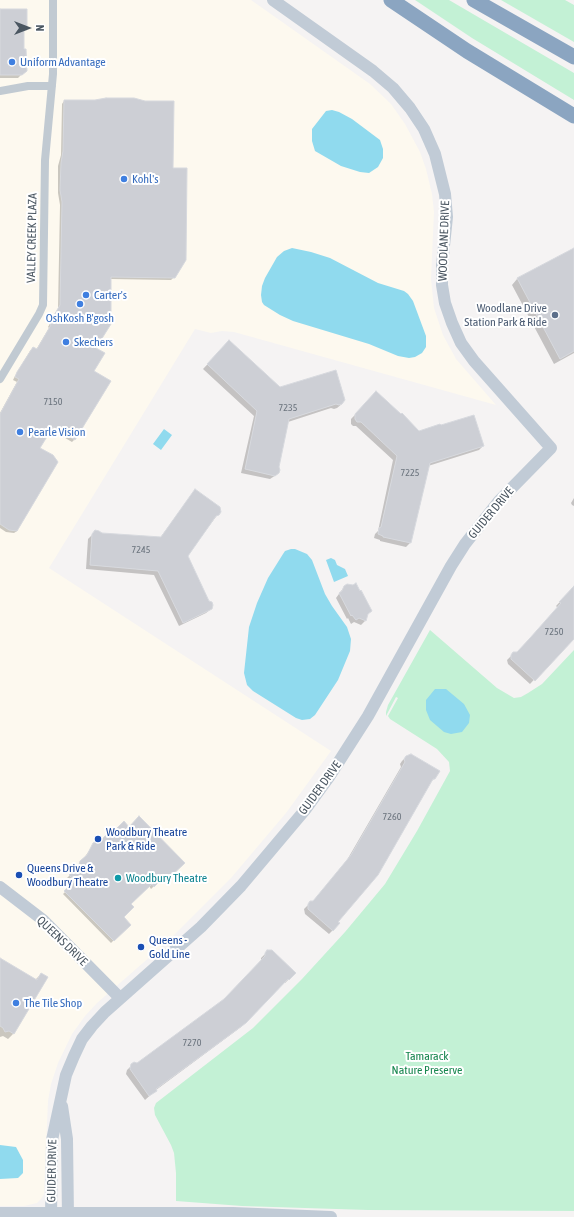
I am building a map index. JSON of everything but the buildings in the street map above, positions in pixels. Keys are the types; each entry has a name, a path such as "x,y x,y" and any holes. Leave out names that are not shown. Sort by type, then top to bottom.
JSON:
{"highway":[{"path":"391,0 490,66 574,116"},
{"path":"474,0 574,57"}],"street":[{"name":"VALLEY CREEK PLAZA","path":"0,379 43,305 45,160 52,86 53,0"},
{"name":"WOODLANE DRIVE","path":"274,0 378,75 393,88 410,108 424,129 435,154 445,194 447,217 442,265 442,285 445,303 452,323 462,343 474,361 552,448"},
{"path":"0,91 28,86 52,86"},
{"name":"GUIDER DRIVE","path":"52,1215 52,1140 66,1075 78,1048 92,1026 120,998 206,922 241,886 304,810 342,758 368,716 451,566 465,544 499,501 552,448"},
{"name":"QUEENS DRIVE","path":"0,888 42,920 120,998"},
{"name":"GUIDER DRIVE","path":"61,1101 67,1139 68,1215"},
{"path":"0,1213 68,1215 233,1213 331,1217"}],"shaded area":[{"path":"0,0 251,0 370,84 391,104 405,124 420,152 426,169 432,194 434,212 431,279 434,308 443,335 456,359 496,405 234,332 222,331 211,333 195,329 49,568 331,751 286,813 231,878 167,942 97,1003 72,1034 58,1063 51,1084 48,1101 44,1194 37,1203 24,1206 0,1206"}],"green space":[{"path":"415,0 449,0 574,73 574,100 472,38"},
{"path":"501,0 565,0 574,5 574,42"},
{"name":"Tamarack Nature Preserve","path":"430,630 497,688 514,698 521,697 542,684 574,650 574,1211 368,1210 242,1206 176,1201 174,1153 155,1115 154,1108 156,1103 253,1028 302,979 345,932 385,884 417,831 450,771 449,762 437,749 390,719 388,716 398,698 396,697 386,716 388,705"}],"water":[{"path":"332,110 352,119 380,140 383,149 383,158 378,167 369,173 360,172 341,166 315,151 312,141 312,129 326,111"},
{"path":"292,248 330,258 378,283 404,291 408,294 413,301 426,336 426,347 422,353 415,357 409,358 398,356 369,344 293,321 264,305 261,295 265,278 277,257 284,251"},
{"path":"164,429 172,435 161,450 153,444"},
{"path":"291,549 307,554 312,560 325,594 347,627 351,639 350,651 338,680 315,715 310,719 302,720 296,718 253,691 247,685 244,673 249,627 257,603 268,578 283,554 285,551"},
{"path":"331,558 335,560 337,565 345,569 348,576 334,582 326,560"},
{"path":"435,689 446,689 464,704 470,715 469,723 462,732 451,734 444,732 430,720 426,710 426,700"},
{"path":"0,1145 16,1147 23,1160 23,1173 18,1178 0,1179"}],"place":[{"name":"Uniform Advantage","path":"12,62"},
{"name":"Kohl's","path":"124,179"},
{"name":"Carter's","path":"86,295"},
{"name":"OshKosh B'gosh","path":"80,304"},
{"name":"Woodlane Drive Station Park & Ride","path":"555,315"},
{"name":"Skechers","path":"66,342"},
{"name":"Pearle Vision","path":"20,432"},
{"name":"Woodbury Theatre Park & Ride","path":"98,839"},
{"name":"Queens Drive & Woodbury Theatre","path":"19,875"},
{"name":"Woodbury Theatre","path":"118,878"},
{"name":"Queens - Gold Line","path":"141,947"},
{"name":"The Tile Shop","path":"16,1003"}]}
